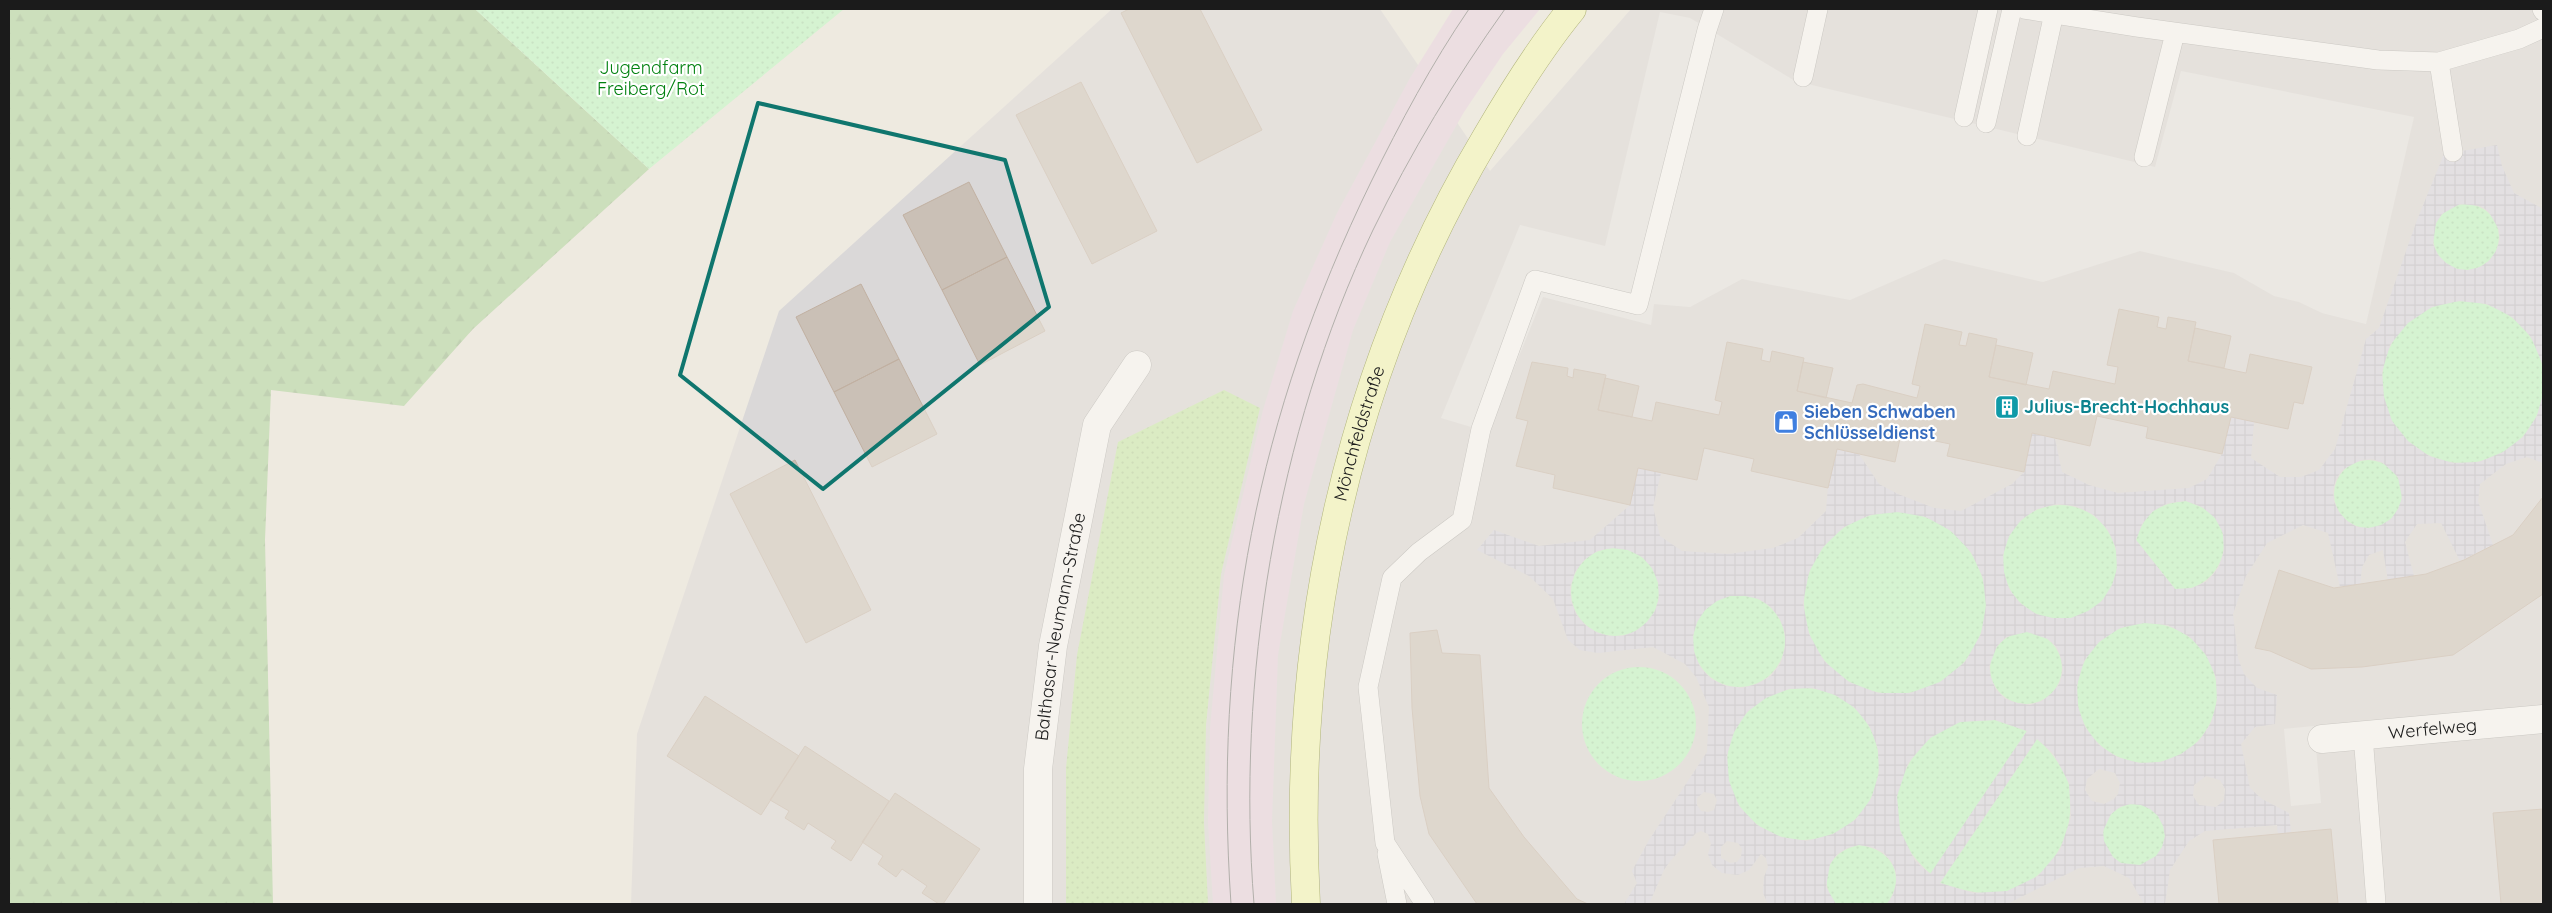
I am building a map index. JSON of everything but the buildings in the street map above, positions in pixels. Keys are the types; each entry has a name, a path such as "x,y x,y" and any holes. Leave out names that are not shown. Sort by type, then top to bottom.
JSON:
{"main road":[{"name":"Mönchfeldstraße","path":"1306,904 1303,849 1304,755 1311,666 1323,582 1342,483 1379,362 1419,265 1462,178 1486,137 1572,9"}],"street":[{"name":"Balthasar-Neumann-Straße","path":"1038,904 1038,770 1053,646 1097,424 1137,365"},
{"name":"Werfelweg","path":"2322,739 2543,719"}],"lane":[{"path":"1397,904 1385,843 1368,687 1392,578 1419,552 1462,520 1481,430 1535,280 1638,305 1707,30 1714,9"},
{"path":"1803,77 1818,9"},
{"path":"1964,117 1988,9"},
{"path":"1986,123 2012,9"},
{"path":"2024,9 2175,33 2378,60 2439,62 2519,39 2543,28"},
{"path":"2027,136 2054,13"},
{"path":"2144,157 2175,33"},
{"path":"2439,62 2453,152"},
{"path":"2362,735 2376,903"},
{"path":"1385,843 1425,904"}],"highlighted area":[{"path":"758,103 1005,160 1049,307 823,489 680,375"}],"shaded area":[{"path":"1112,9 1380,9 1490,171 1631,9 2543,9 2543,904 631,904 637,734 779,311"},
{"path":"1453,9 1540,9 1503,54 1464,112 1390,242 1353,330 1304,504 1278,655 1272,821 1276,904 1213,904 1208,822 1210,728 1224,575 1263,410 1293,311 1337,213 1410,78"},
{"path":"1660,12 1690,18 1795,81 2155,167 2181,71 2414,117 2366,324 2322,313 2299,302 2274,296 2234,273 2140,251 2043,282 1944,259 1850,300 1742,279 1690,307 1654,304 1651,325 1543,297 1488,432 1441,418 1520,225 1605,246"},
{"path":"2497,145 2502,166 2514,193 2543,209 2543,383 2542,363 2531,337 2512,317 2487,304 2459,301 2432,307 2408,323 2390,345 2382,372 2384,397 2392,421 2408,441 2429,456 2453,463 2479,462 2503,452 2523,437 2537,416 2543,393 2543,463 2527,457 2506,464 2480,484 2478,501 2493,545 2460,561 2441,523 2417,524 2405,542 2414,576 2388,581 2383,550 2369,555 2362,567 2360,585 2340,587 2328,533 2303,525 2267,543 2246,576 2233,614 2238,658 2244,674 2257,688 2277,695 2275,724 2255,727 2241,744 2250,788 2262,799 2289,813 2291,832 2278,834 2277,825 2205,831 2189,841 2170,870 2165,904 2144,904 2129,878 2104,866 2079,868 2007,904 1887,904 1893,895 1896,884 1896,872 1891,861 1883,852 1872,847 1859,845 1847,848 1837,854 1830,864 1826,887 1836,904 1768,904 1763,893 1764,877 1768,867 1766,858 1761,854 1749,870 1738,875 1722,873 1712,865 1708,854 1711,844 1708,834 1701,831 1696,833 1671,860 1664,870 1649,904 1624,904 1637,883 1632,871 1649,840 1707,752 1709,707 1696,677 1685,664 1653,647 1598,653 1580,650 1568,640 1553,599 1529,576 1477,550 1494,530 1539,546 1590,540 1630,505 1638,468 1661,473 1653,507 1660,536 1682,551 1728,554 1773,548 1798,538 1826,511 1828,487 1837,449 1859,454 1879,484 1898,494 1934,508 1961,511 2012,484 2024,472 2032,433 2055,439 2062,472 2089,485 2118,493 2189,488 2207,479 2222,454 2231,417 2254,422 2251,458 2280,477 2301,477 2319,470 2335,449 2366,339 2379,328 2417,220 2444,154","holes":["2460,204 2481,206 2489,212 2499,230 2500,240 2496,251 2489,261 2480,267 2468,270 2457,269 2446,263 2438,255 2433,244 2436,223 2442,214","2372,459 2382,462 2398,477 2402,498 2398,509 2391,519 2381,525 2369,528 2357,527 2347,521 2339,512 2334,502 2333,490 2336,479 2342,470 2361,460","2186,501 2202,507 2215,518 2223,533 2224,551 2219,567 2208,581 2192,588 2175,589 2136,540 2142,524 2153,511 2168,503","2057,504 2076,506 2094,515 2108,530 2116,548 2117,569 2112,585 2102,601 2088,611 2071,618 2053,618 2036,614 2020,603 2009,589 2004,572 2003,555 2009,536 2021,520 2037,509","1898,512 1926,517 1951,531 1971,552 1983,578 1986,606 1981,634 1965,662 1940,682 1910,693 1878,693 1849,682 1824,661 1809,634 1803,603 1809,572 1823,547 1844,527 1870,515","1612,548 1628,550 1642,557 1652,568 1658,582 1659,598 1655,611 1647,622 1636,631 1623,636 1609,636 1596,632 1585,625 1576,614 1571,601 1570,587 1575,572 1584,560 1597,551","1730,596 1745,596 1759,599 1771,607 1780,619 1785,633 1785,647 1781,663 1771,676 1757,684 1742,688 1726,686 1711,679 1700,667 1694,652 1693,636 1697,622 1705,610 1717,601","2144,623 2168,625 2190,637 2206,655 2216,677 2217,701 2211,723 2199,741 2181,754 2161,762 2139,763 2117,757 2099,745 2085,727 2078,707 2077,685 2084,661 2099,642 2120,628","2027,632 2048,639 2057,647 2063,670 2060,683 2052,693 2042,701 2030,705 2005,699 1996,690 1989,667 1997,646 2006,637","1813,688 1835,695 1855,708 1870,727 1878,749 1879,773 1871,799 1855,820 1833,834 1807,841 1781,837 1757,825 1739,806 1729,781 1727,755 1734,732 1747,712 1766,698 1789,689","1995,720 2027,731 1930,874 1915,861 1900,830 1897,796 1908,763 1930,738 1960,722","2037,739 2053,753 2069,783 2071,817 2060,850 2038,876 2007,891 1973,893 1940,883","2099,769 2115,773 2120,783 2118,794 2114,799 2104,804 2092,801 2085,790 2087,779","2206,776 2220,780 2225,789 2224,800 2216,807 2199,805 2193,796 2194,785","1704,792 1714,794 1717,800 1714,810 1708,812 1701,811 1697,805 1697,798","2130,804 2141,805 2150,809 2158,816 2165,836 2162,847 2156,856 2140,865 2121,863 2113,857 2104,841 2103,831 2111,814 2120,807","1727,841 1738,843 1742,849 1741,857 1737,862 1730,863 1721,858 1721,847"]},
{"path":"2314,726 2321,803 2291,806 2284,729"}],"green space":[{"path":"9,9 475,9 649,169 473,329 404,406 271,390 265,540 273,904 9,904"},
{"name":"Jugendfarm Freiberg/Rot","path":"475,9 844,9 649,169"},
{"path":"2460,204 2472,204 2484,209 2494,219 2499,231 2497,250 2484,265 2472,270 2460,270 2448,265 2438,255 2433,243 2433,231 2438,219 2448,209"},
{"path":"2463,301 2479,303 2494,308 2508,315 2520,325 2530,337 2537,351 2542,366 2544,382 2542,398 2537,413 2530,427 2520,439 2508,449 2494,456 2479,461 2463,463 2447,461 2432,456 2418,449 2406,439 2396,427 2389,413 2384,398 2382,382 2384,366 2389,351 2396,337 2406,325 2418,315 2432,308 2447,303"},
{"path":"1224,390 1260,408 1221,574 1206,725 1204,822 1208,904 1066,904 1066,768 1077,655 1118,442"},
{"path":"2375,460 2387,466 2396,475 2402,487 2400,507 2392,518 2375,528 2361,528 2344,518 2336,507 2334,487 2344,470 2355,462"},
{"path":"2186,501 2206,510 2216,519 2224,538 2224,548 2222,558 2211,576 2189,589 2175,589 2136,540 2148,516 2153,511 2167,504"},
{"path":"2060,505 2082,509 2100,522 2113,540 2117,562 2113,584 2100,602 2082,615 2060,619 2038,615 2020,602 2007,584 2003,562 2007,540 2020,522 2038,509"},
{"path":"1895,512 1913,514 1930,519 1959,539 1979,568 1984,585 1986,603 1984,621 1979,638 1959,667 1930,687 1913,692 1895,694 1877,692 1860,687 1831,667 1811,638 1806,621 1804,603 1806,585 1811,568 1831,539 1860,519 1877,514"},
{"path":"1615,548 1632,551 1646,561 1656,575 1659,592 1656,609 1646,623 1632,633 1615,636 1598,633 1584,623 1574,609 1571,592 1574,575 1584,561 1598,551"},
{"path":"1739,595 1757,598 1772,608 1782,623 1785,641 1782,659 1772,674 1757,684 1739,687 1721,684 1706,674 1696,659 1693,641 1696,623 1706,608 1721,598"},
{"path":"2147,623 2161,624 2174,628 2196,644 2212,666 2216,679 2216,707 2212,720 2196,742 2174,758 2161,762 2147,763 2133,762 2120,758 2098,742 2082,720 2078,707 2077,693 2078,679 2082,666 2098,644 2120,628 2133,624"},
{"path":"2033,632 2052,642 2060,654 2062,668 2060,682 2052,694 2040,702 2019,704 2000,694 1992,682 1990,661 2000,642 2012,634"},
{"path":"1639,667 1661,671 1671,676 1687,692 1692,702 1696,724 1692,746 1687,756 1671,772 1661,777 1639,781 1617,777 1607,772 1591,756 1586,746 1582,724 1586,702 1591,692 1607,676 1617,671"},
{"path":"1803,688 1832,694 1857,710 1873,735 1879,764 1873,793 1857,818 1832,834 1803,840 1774,834 1749,818 1733,793 1727,764 1733,735 1749,710 1774,694"},
{"path":"1995,720 2027,731 1931,874 1912,855 1900,831 1897,798 1901,781 1908,765 1918,750 1944,728 1964,721"},
{"path":"2037,739 2059,764 2069,786 2070,816 2062,844 2055,856 2035,878 2022,886 2008,891 1982,893 1940,883"},
{"path":"2134,804 2146,807 2156,813 2162,823 2165,835 2162,847 2156,857 2146,863 2134,866 2122,863 2112,857 2106,847 2103,835 2106,823 2112,813 2122,807"},
{"path":"1859,845 1880,852 1888,858 1893,866 1896,874 1896,884 1887,904 1836,904 1830,895 1827,876 1833,860 1840,853"}],"tram line":[{"path":"1231,904 1227,808 1229,714 1237,623 1252,533 1272,445 1298,357 1332,270 1371,182 1417,94 1469,9"},
{"path":"1254,904 1250,819 1251,733 1258,646 1270,560 1288,474 1311,390 1339,308 1373,230 1434,116 1505,9"}],"place":[{"name":"Julius-Brecht-Hochhaus","path":"2007,407"},
{"name":"Sieben Schwaben Schlüsseldienst","path":"1786,422"}]}
